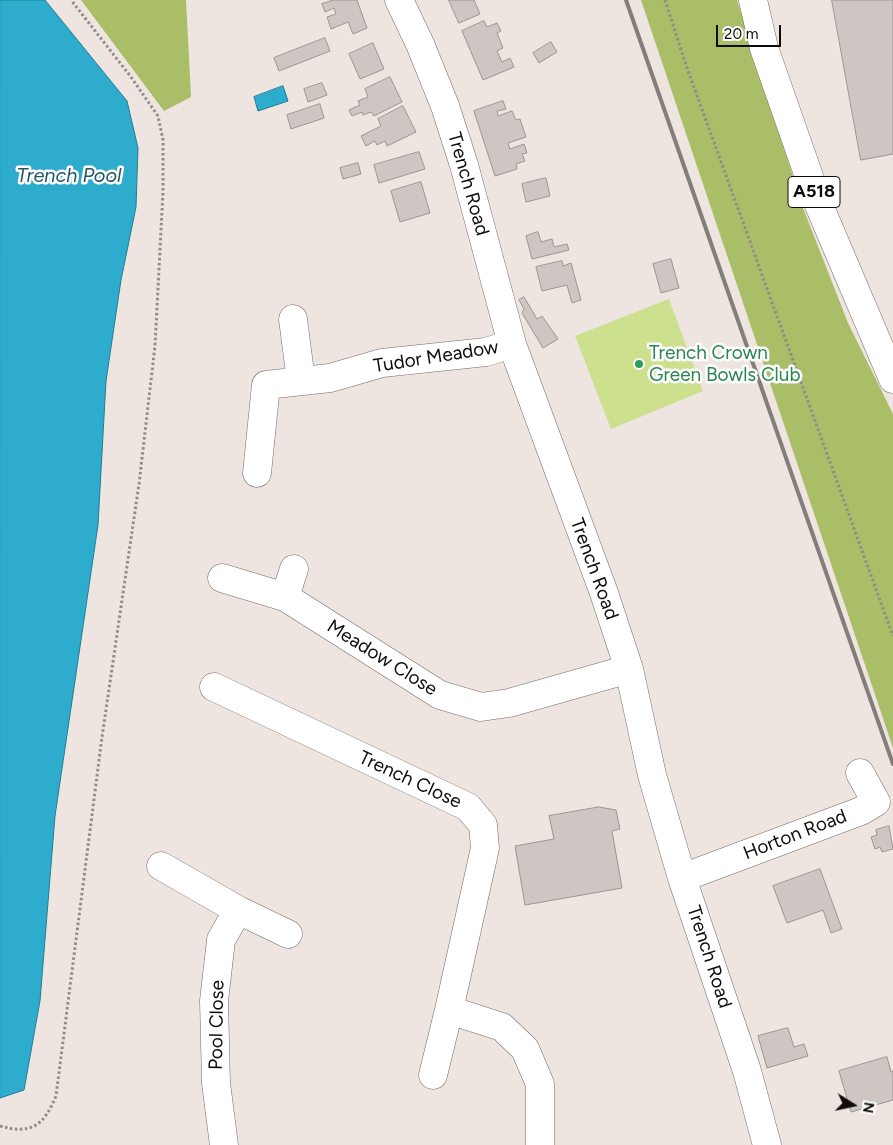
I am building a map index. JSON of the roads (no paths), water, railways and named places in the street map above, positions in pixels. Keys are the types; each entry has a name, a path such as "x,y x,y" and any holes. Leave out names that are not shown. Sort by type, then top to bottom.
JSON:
{"main road":[{"name":"Trench Road","path":"399,0 420,44 445,106 464,165 512,344 604,593 629,669 652,775 682,878 747,1072 766,1145"},
{"name":"A518","path":"754,0 764,48 819,205 893,379"},
{"path":"293,319 301,381"},
{"name":"Tudor Meadow","path":"257,473 266,385 330,378 382,363 486,352 512,344"},
{"path":"285,597 294,569"},
{"name":"Meadow Close","path":"222,578 285,597 440,695 481,707 509,703 629,669"},
{"name":"Trench Close","path":"214,687 468,807 482,825 485,848 433,1075"},
{"name":"Horton Road","path":"682,878 861,811 876,802 860,773"},
{"path":"161,866 238,910 288,934"},
{"name":"Pool Close","path":"224,1145 216,1083 214,1001 221,940 238,910"},
{"path":"449,1010 502,1027 525,1049 540,1084 540,1145"}],"water":[{"name":"Trench Pool","path":"0,0 45,0 127,101 138,148 136,207 121,280 106,381 98,525 55,816 40,1001 24,1090 0,1098"},
{"path":"283,86 288,101 258,111 254,97"}],"railway":[{"path":"626,0 893,764"}],"place":[{"name":"Trench Crown Green Bowls Club","path":"639,364"}]}
